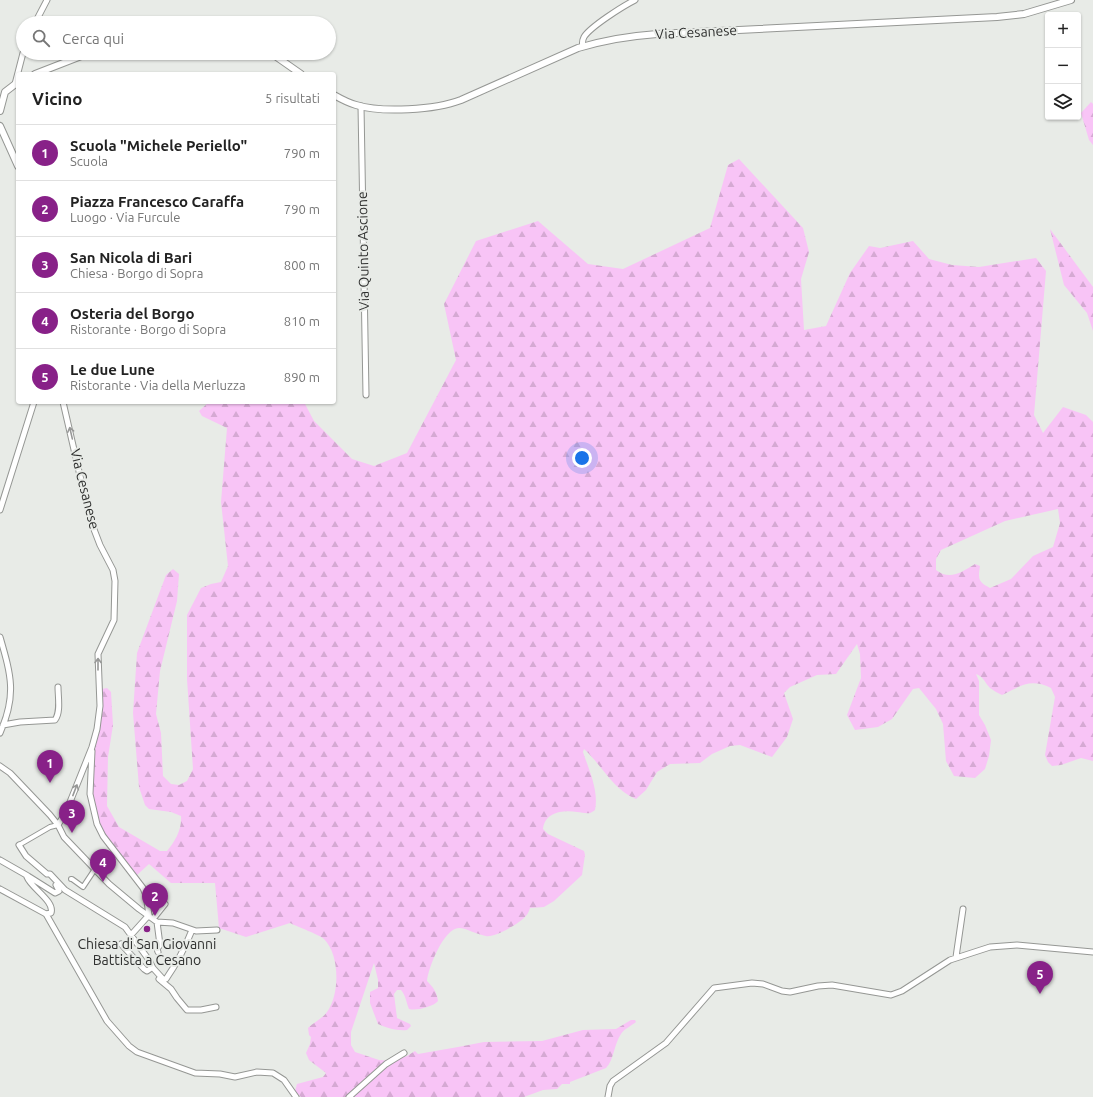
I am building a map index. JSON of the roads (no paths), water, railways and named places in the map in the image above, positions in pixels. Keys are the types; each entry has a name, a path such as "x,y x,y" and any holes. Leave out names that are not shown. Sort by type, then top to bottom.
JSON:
{"street":[{"path":"39,16 47,0"},
{"path":"583,46 582,42 586,35 606,18 635,0"},
{"name":"Via Cesanese","path":"336,96 360,106 402,109 426,108 447,105 583,46 609,39 633,36 1004,17 1024,14 1071,0"},
{"path":"19,72 22,60"},
{"path":"40,72 71,60"},
{"path":"281,60 299,72"},
{"path":"0,111 3,91 16,84"},
{"name":"Via Quinto Ascione","path":"360,106 366,395"},
{"path":"0,126 16,162"},
{"path":"0,510 33,404"},
{"name":"Via Cesanese","path":"58,825 66,812 92,747 99,717 98,654 114,620 115,581 113,570 100,545 90,519 64,404"},
{"path":"0,637 8,667 11,689 9,708 0,733"},
{"path":"3,726 20,722 55,720 58,709 58,687"},
{"path":"92,747 90,788 96,821 104,836 143,888 160,945 157,949 158,952"},
{"path":"0,766 10,773 50,815 58,825 64,837 126,899 153,919 192,930 217,930"},
{"path":"0,860 57,893 59,889 47,874 28,858 19,845 50,827 58,825"},
{"path":"71,880 72,878 83,887 95,869"},
{"path":"47,874 50,874 65,887 119,923 131,935 151,963 151,968 171,989 187,1010 201,1010 216,1007"},
{"path":"28,876 27,878 52,906 51,913 46,914"},
{"path":"1,889 46,914 106,1021 134,1051 196,1073 220,1074 235,1077 257,1072 277,1075 286,1082 296,1097"},
{"path":"131,935 153,919 165,904"},
{"path":"956,957 963,910"},
{"path":"151,968 162,979 166,979 176,964 192,930"},
{"path":"121,944 144,969 147,971 151,968"},
{"path":"608,1097 610,1086 613,1081 666,1042 714,988 752,983 766,985 784,992 790,992 818,986 832,985 891,995 902,991 944,963 956,957 986,948 1001,945 1017,945 1093,952"},
{"path":"349,1097 386,1064 404,1053"}],"place":[{"name":"Scuola \"Michele Periello\"","path":"50,783"},
{"name":"San Nicola di Bari","path":"72,833"},
{"name":"Osteria del Borgo","path":"103,882"},
{"name":"Piazza Francesco Caraffa","path":"155,916"},
{"name":"Chiesa di San Giovanni Battista a Cesano","path":"147,929"},
{"name":"Le due Lune","path":"1040,994"}]}
